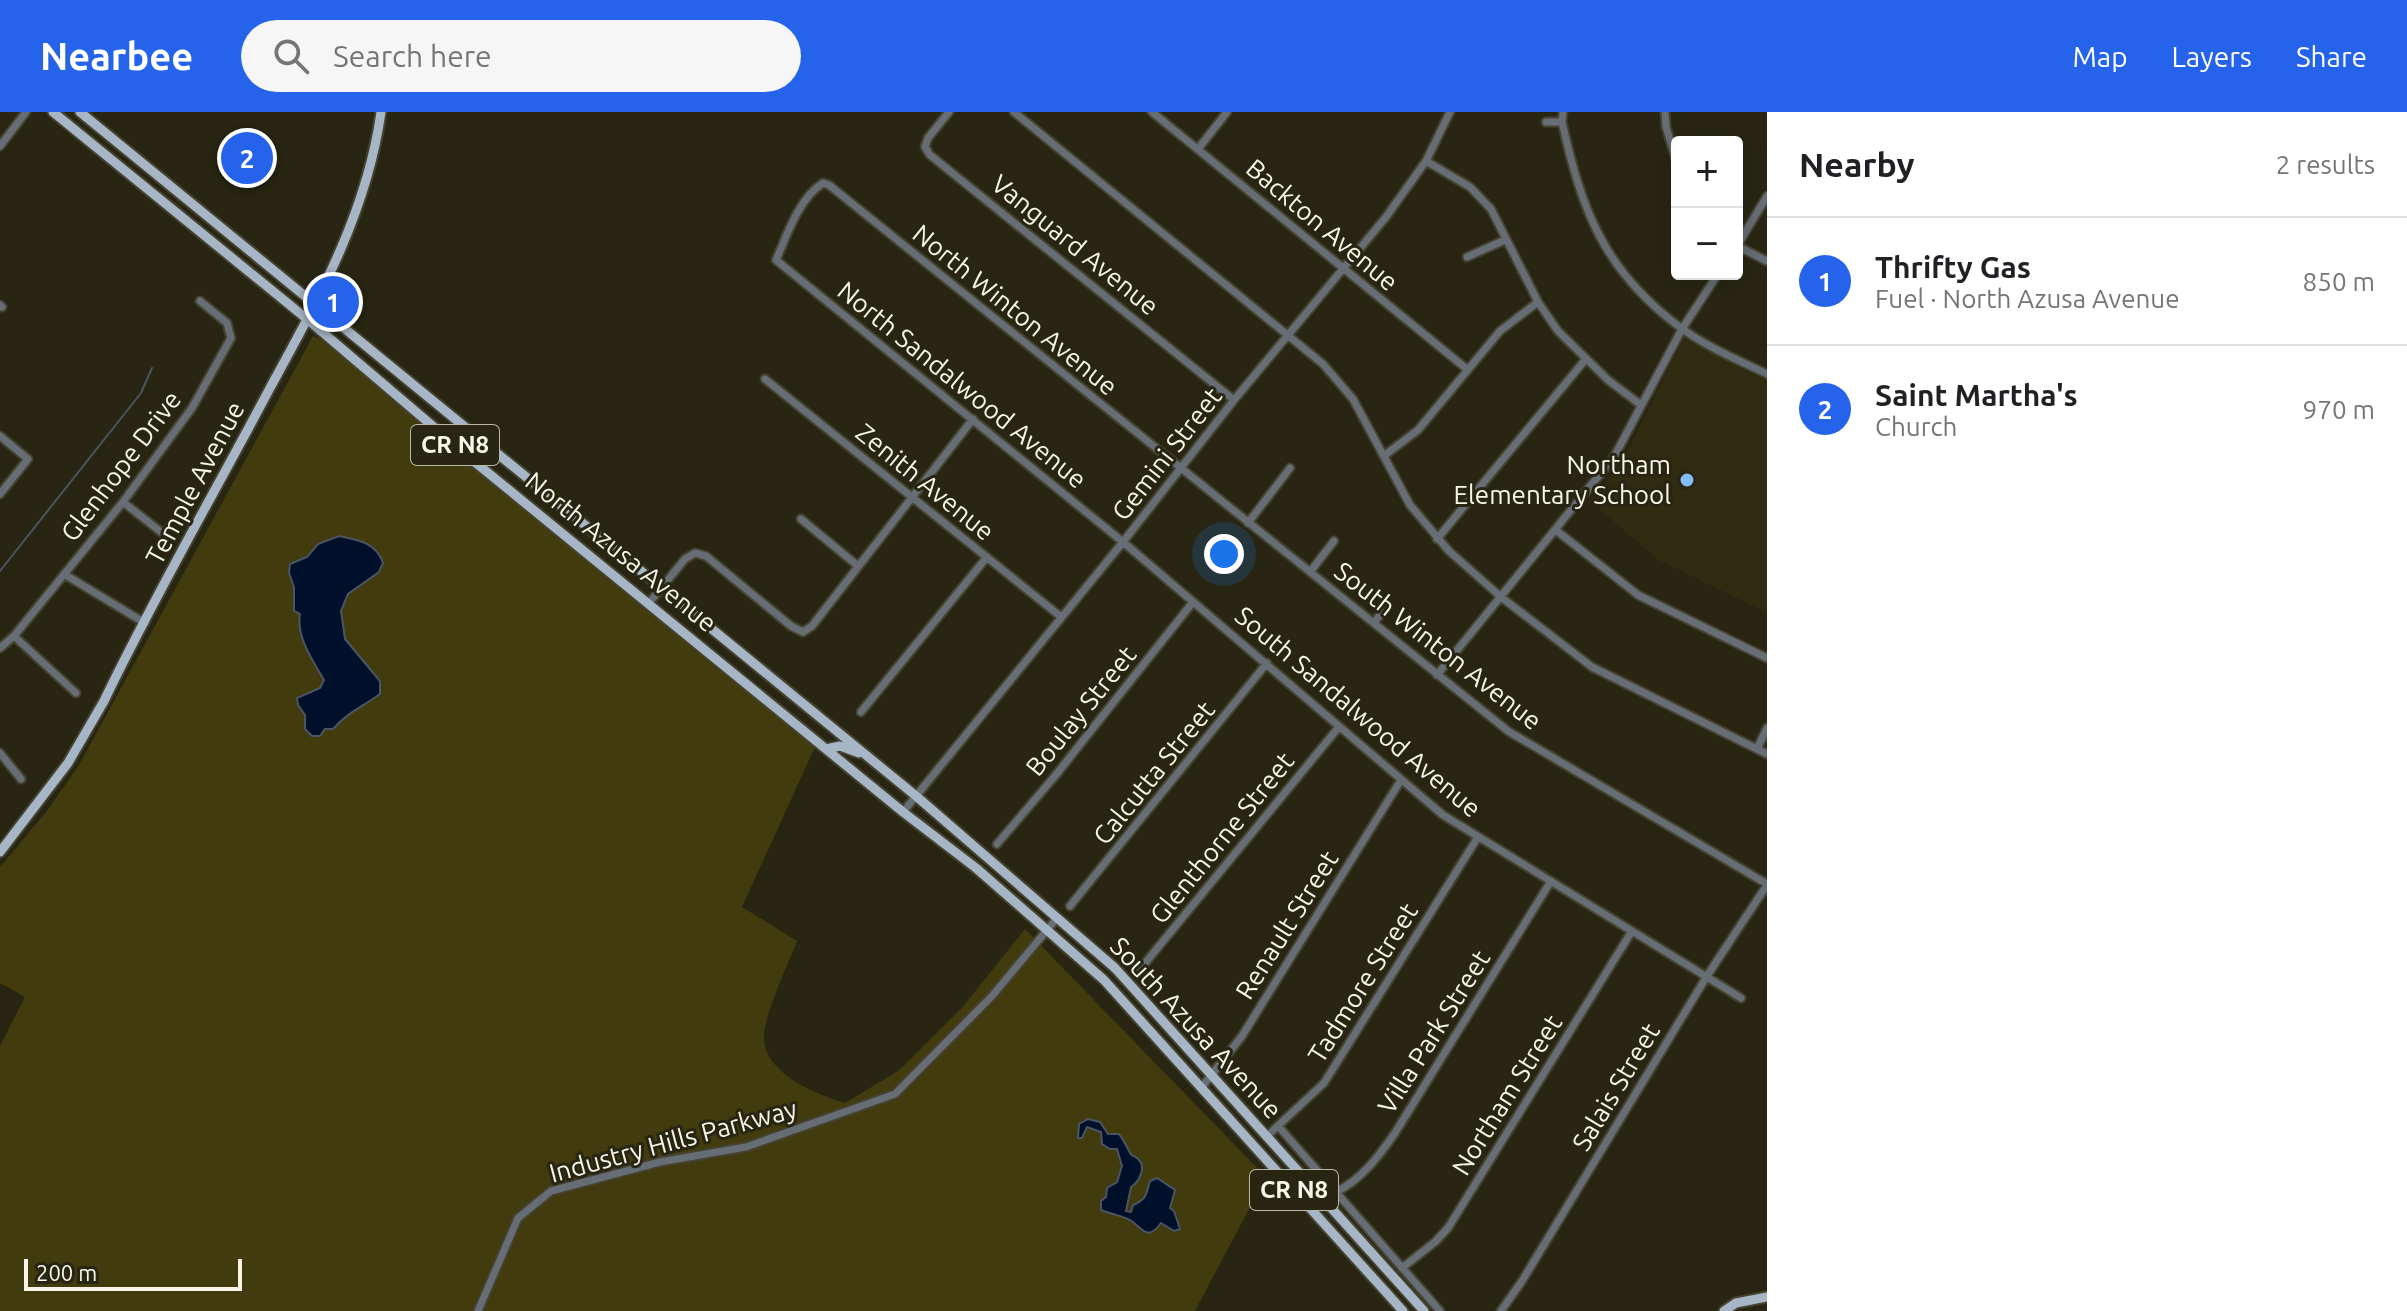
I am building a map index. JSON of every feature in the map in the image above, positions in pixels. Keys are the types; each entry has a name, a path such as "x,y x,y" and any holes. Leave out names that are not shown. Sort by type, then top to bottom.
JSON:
{"main road":[{"name":"North Azusa Avenue","path":"53,112 903,812"},
{"name":"North Azusa Avenue","path":"80,112 916,796"},
{"name":"Temple Avenue","path":"0,852 68,763 315,305 358,209 377,142 381,112"},
{"path":"826,749 840,746 865,755"},
{"name":"South Azusa Avenue","path":"916,796 1115,968 1424,1311"},
{"name":"South Azusa Avenue","path":"903,812 976,868 1104,980 1403,1311"},
{"path":"1340,1242 1352,1231"},
{"path":"1724,1311 1736,1303 1767,1297"}],"street":[{"path":"0,146 3,135 26,112"},
{"name":"Vanguard Avenue","path":"949,112 928,138 925,147 930,155 1234,400"},
{"path":"1014,112 1323,364 1353,399 1410,505 1437,539 1501,597 1592,667 1767,754"},
{"name":"Backton Avenue","path":"1152,112 1468,370"},
{"path":"1198,149 1227,112"},
{"name":"Gemini Street","path":"903,812 1181,470 1234,400 1386,217 1426,161 1450,112"},
{"path":"1563,112 1562,122 1576,180 1591,222 1627,277 1649,302 1682,329 1767,374"},
{"path":"1665,112 1671,143"},
{"path":"1546,122 1562,122"},
{"path":"1426,161 1470,187 1491,209 1538,302 1558,331 1585,360 1641,405"},
{"name":"North Sandalwood Avenue","path":"823,183 795,218 776,260 1123,542"},
{"name":"North Winton Avenue","path":"823,183 1181,470"},
{"path":"1743,236 1767,196"},
{"path":"1467,257 1505,240"},
{"path":"1743,249 1767,261"},
{"path":"1437,675 1614,457 1682,329 1714,280"},
{"name":"Glenhope Drive","path":"0,648 14,636 123,502 192,408 231,338 227,323 200,301"},
{"path":"1385,455 1418,430 1500,331 1538,302"},
{"path":"1437,539 1585,360"},
{"name":"Zenith Avenue","path":"765,379 1060,616"},
{"path":"649,603 685,559 695,553 706,556 791,626 803,632 812,626 973,419"},
{"path":"0,436 28,459 0,494"},
{"path":"1248,523 1290,468"},
{"name":"South Winton Avenue","path":"1181,470 1508,731 1767,884"},
{"path":"123,502 161,532"},
{"path":"801,519 858,566"},
{"path":"1557,531 1638,595 1767,658"},
{"path":"1310,572 1334,541"},
{"name":"South Sandalwood Avenue","path":"1123,542 1443,815 1741,998"},
{"path":"861,712 987,557"},
{"path":"64,574 145,623"},
{"name":"Boulay Street","path":"997,844 1193,602"},
{"path":"1374,623 1382,612"},
{"path":"14,636 76,693"},
{"name":"Calcutta Street","path":"1070,906 1267,663"},
{"name":"Glenthorne Street","path":"1137,973 1338,728"},
{"path":"1757,749 1767,728"},
{"path":"0,753 21,779"},
{"name":"Renault Street","path":"1202,1087 1242,1036 1401,780"},
{"name":"Tadmore Street","path":"1266,1137 1324,1083 1478,837"},
{"name":"Villa Park Street","path":"1336,1192 1367,1169 1395,1133 1551,881"},
{"name":"Salais Street","path":"1501,1311 1767,884"},
{"name":"Industry Hills Parkway","path":"478,1311 518,1218 551,1191 660,1162 746,1147 895,1094 992,996 1057,918"},
{"name":"Northam Street","path":"1402,1268 1448,1228 1632,931"},
{"path":"1279,1127 1440,1311"}],"shaded area":[{"path":"313,336 321,339 815,747 742,907 797,941 765,1026 766,1049 781,1071 806,1088 845,1103 898,1071 961,1009 1025,929 1266,1177 1195,1311 0,1311 0,1046 25,997 0,983 0,867 46,812 79,765"},
{"name":"Northam Elementary School","path":"1684,339 1767,381 1767,613 1659,560 1590,501 1624,459"}],"water":[{"path":"339,536 371,546 383,563 379,572 348,594 341,611 345,639 380,681 380,694 333,729 325,729 320,736 312,736 305,729 305,715 297,698 320,688 324,680 303,640 300,614 294,611 290,564 307,557 318,544"},
{"path":"1088,1119 1100,1122 1108,1134 1119,1134 1131,1155 1141,1162 1141,1174 1131,1187 1126,1211 1131,1212 1133,1205 1145,1196 1150,1181 1157,1178 1175,1190 1170,1208 1180,1229 1174,1231 1161,1223 1147,1233 1128,1219 1101,1210 1107,1188 1117,1182 1122,1166 1117,1149 1102,1144 1101,1132 1087,1127 1082,1138 1078,1138 1079,1124"}],"waterway":[{"path":"0,571 141,393 152,368"}],"place":[{"name":"Saint Martha's","path":"247,158"},
{"name":"Thrifty Gas","path":"333,302"},
{"name":"Northam Elementary School","path":"1687,480"}]}
